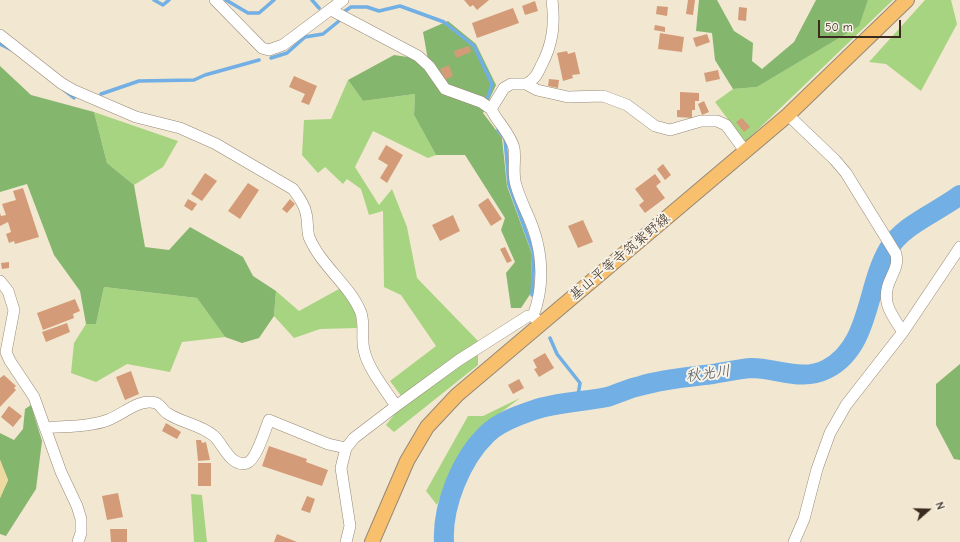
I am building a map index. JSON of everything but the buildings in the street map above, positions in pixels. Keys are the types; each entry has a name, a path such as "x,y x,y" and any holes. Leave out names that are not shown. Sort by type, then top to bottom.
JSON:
{"main road":[{"name":"基山平等寺筑紫野線","path":"372,542 407,461 428,427 458,395 537,320 788,115 907,0"}],"street":[{"path":"215,0 262,48 269,50 283,45 343,0"},
{"path":"491,109 504,88 511,84 526,84 534,80 548,53 552,37 554,16 552,0"},
{"path":"331,10 418,56 429,66 445,89 480,102 491,109 509,135 514,150 516,185 539,249 541,273 537,320 518,322 484,344 396,406 354,438 346,448 341,468 350,526 346,542"},
{"path":"0,35 73,90 136,117 180,128 216,144 293,189 302,200 306,212 309,236 315,248 354,301 361,313 364,349 368,361 396,406"},
{"path":"526,84 537,90 568,97 603,96 627,105 655,126 670,130 701,121 717,121 726,125 745,151"},
{"path":"788,115 835,160 846,173 896,254 898,263 887,285 885,298 891,315 902,332"},
{"path":"794,542 804,519 817,469 830,433 846,405 902,332 960,247"},
{"path":"0,281 8,291 14,310 6,352 10,361 34,397 60,472 71,492 81,519 81,532 78,542"},
{"path":"45,428 87,425 107,420 146,402 158,404 167,413 202,428 214,436 232,459 240,463 247,463 253,458 269,420 328,444 346,448"}],"green space":[{"path":"699,0 717,0 734,31 753,43 752,61 762,69 794,42 816,0 868,0 859,26 757,87 733,89 715,60 712,33 696,31"},
{"path":"868,0 893,0 745,142 715,102 733,89 757,87 858,26"},
{"path":"925,0 951,0 957,24 921,91 886,64 869,62"},
{"path":"448,21 476,44 496,85 483,113 502,138 507,186 532,254 531,293 521,308 511,308 506,273 515,262 501,230 505,218 465,155 436,155 414,115 415,94 363,101 348,80 394,55 428,60 423,32"},
{"path":"0,66 31,95 94,112 107,163 134,185 145,247 169,250 190,227 243,257 253,276 276,291 274,316 259,338 242,343 225,337 197,298 104,287 96,324 86,324 80,291 54,255 27,184 0,192"},
{"path":"348,80 363,101 415,94 414,115 436,155 428,158 373,131 355,167 379,205 392,189 407,227 417,278 478,341 478,365 394,432 386,425 405,401 390,381 436,346 401,295 384,287 383,211 369,215 361,189 347,179 343,184 325,167 318,173 302,155 304,120 331,119"},
{"path":"94,112 178,141 163,167 134,185 107,163"},
{"path":"104,287 197,298 225,337 182,342 170,372 127,364 96,382 71,373 74,343 86,324 96,324"},
{"path":"339,289 355,309 357,328 320,329 294,338 274,316 276,291 299,311"},
{"path":"960,364 960,460 954,459 936,425 936,384"},
{"path":"520,398 474,433 450,472 437,505 426,491 468,416 483,416"},
{"path":"31,405 42,441 36,489 6,536 0,534 0,498 8,480 0,460 0,433 14,440 23,429 25,409"},
{"path":"191,494 202,495 207,542 194,542"}],"sand":[{"path":"0,460 8,480 0,498"}],"waterway":[{"path":"154,0 163,5 169,0"},
{"path":"226,0 248,13 259,13 274,0"},
{"path":"312,0 319,8"},
{"path":"345,11 351,7 367,7 379,11 400,6 444,22 474,46 492,84 488,97"},
{"path":"271,58 287,53 305,37 323,34 339,21"},
{"path":"0,44 12,50"},
{"path":"101,94 139,81 194,80 205,75 259,60"},
{"path":"64,90 74,98"},
{"path":"498,130 505,139 509,185 534,254 532,295"},
{"name":"秋光川","path":"444,542 446,513 461,470 469,456 487,434 509,419 543,407 607,397 636,387 667,380 751,368 799,374 818,373 827,369 841,359 852,346 865,316 881,265 894,241 911,226 960,195"},
{"path":"550,338 557,354 580,383 577,402"}]}
